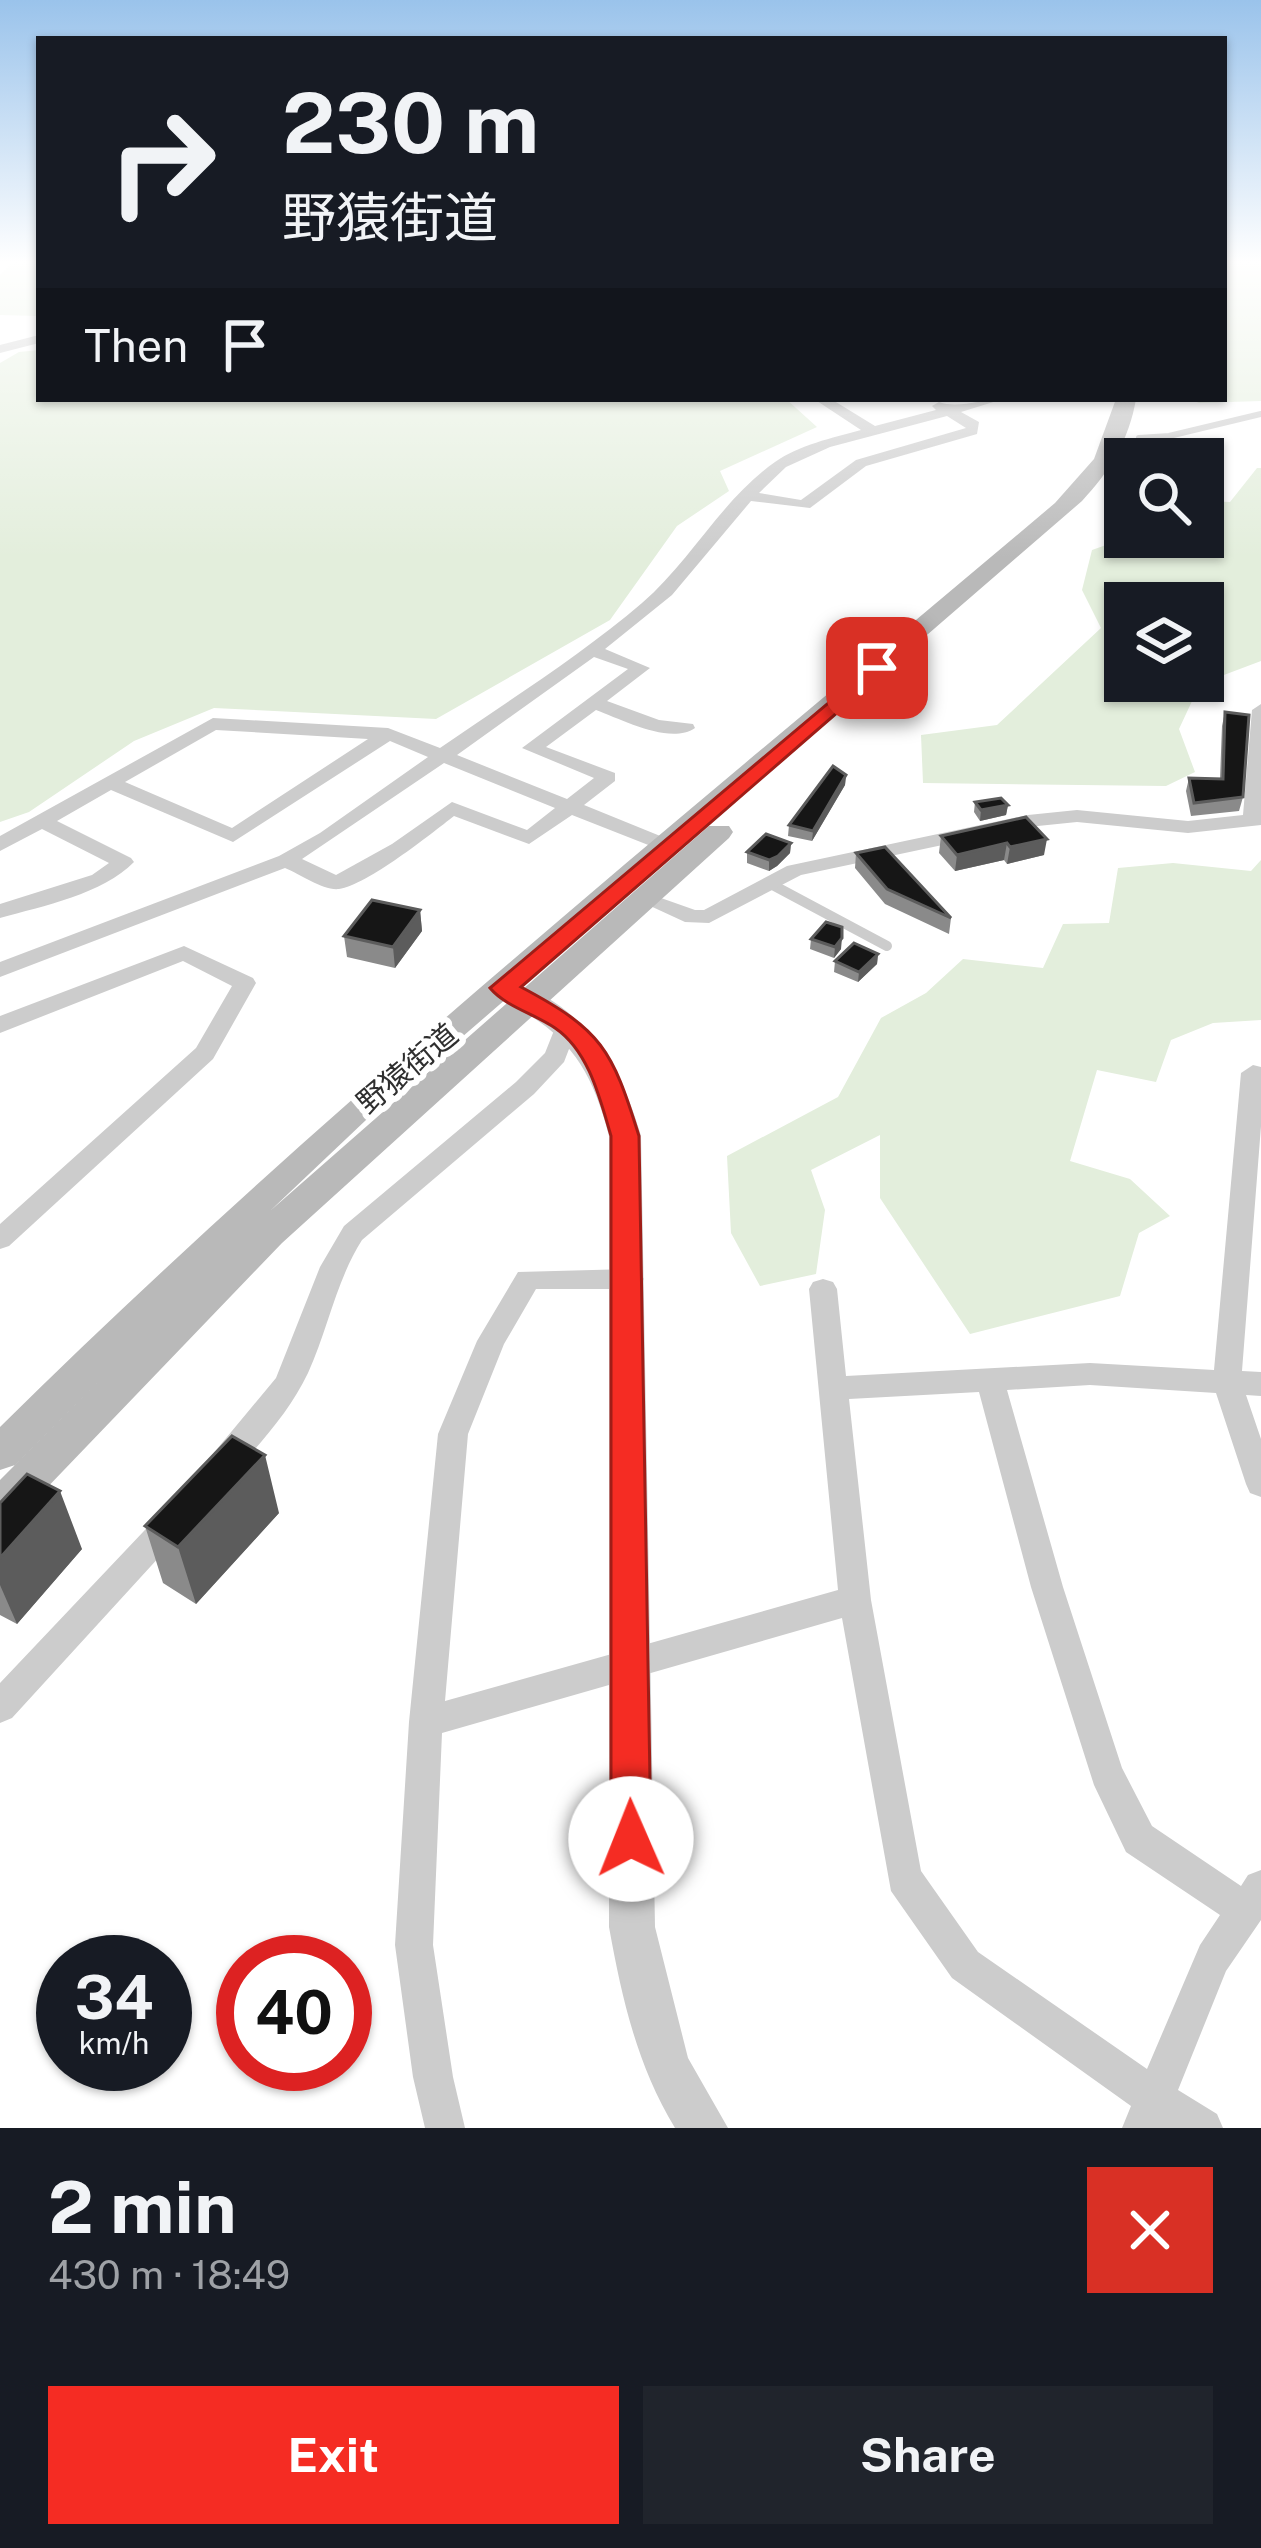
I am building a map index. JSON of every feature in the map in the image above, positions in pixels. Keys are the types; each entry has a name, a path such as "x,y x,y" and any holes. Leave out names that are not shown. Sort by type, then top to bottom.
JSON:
{"main road":[{"name":"野猿街道","path":"6,1494 668,847 1080,492 1112,449 1125,402"},
{"name":"野猿街道","path":"1139,438 1145,402"},
{"name":"野猿街道","path":"0,1453 274,1184 644,898 1080,516 1104,488"}],"street":[{"path":"826,402 872,431"},
{"path":"746,496 804,506 861,463 972,431 974,425 931,402"},
{"path":"0,970 286,860 327,837 591,650 666,591 746,496 781,464 872,431 982,402"},
{"path":"286,860 337,883 399,848 452,808 529,838 608,777 532,748 641,668 591,650"},
{"path":"594,703 656,725 686,728"},
{"path":"644,898 693,917 710,916 794,870 1028,820 1077,816 1188,827 1257,819 1261,710"},
{"path":"0,845 213,724 388,734 668,847"},
{"path":"113,784 233,836 388,734"},
{"path":"0,911 99,879 124,862 46,823"},
{"path":"0,1025 184,952 245,983 206,1053 0,1239"},
{"path":"517,995 567,1023 599,1063 620,1111 629,1163 632,1927 646,1999 668,2069 703,2128"},
{"path":"0,1707 70,1636 274,1406 294,1373 335,1258 353,1233 525,1088 556,1056 567,1023"},
{"path":"1261,1075 1253,1073 1227,1381 1261,1484"},
{"path":"445,2128 414,1945 426,1722 453,1434 491,1341 528,1279 630,1279"},
{"path":"824,1288 855,1600 904,1878 965,1965 1149,2114 1203,2128"},
{"path":"837,1388 1090,1374 1261,1384"},
{"path":"990,1380 1047,1587 1106,1773 1139,1839 1252,1898 1213,1958 1149,2114"},
{"path":"426,1722 855,1600"}],"lane":[{"path":"1170,438 1203,424 1261,414"},
{"path":"770,883 887,946"}],"green space":[{"path":"36,359 36,402 789,402 817,427 720,471 729,491 677,526 610,620 436,719 214,708 134,741 29,812 0,822 0,363"},
{"path":"1227,359 1261,359 1261,401 1199,403 1227,402"},
{"path":"1261,468 1261,661 1224,675 1224,582 1104,582 1104,702 1192,702 1179,729 1195,772 1166,786 923,783 921,735 997,725 1101,628 1082,590 1092,550 1104,546 1104,558 1224,558 1224,502 1230,502"},
{"path":"1261,860 1261,1020 1213,1023 1171,1040 1156,1082 1097,1070 1070,1161 1130,1179 1170,1216 1139,1233 1120,1296 970,1334 880,1198 880,1135 811,1170 825,1210 816,1274 760,1286 731,1233 727,1156 838,1097 881,1018 926,993 963,959 1043,968 1063,924 1109,923 1118,868 1173,863 1251,871"}],"building":[{"path":"1225,712 1249,715 1243,797 1194,803 1189,778 1223,779"},
{"path":"833,766 846,775 813,831 789,825"},
{"path":"1001,798 1008,805 981,810 975,802"},
{"path":"1026,817 1047,839 957,855 941,836"},
{"path":"766,834 791,843 769,860 747,852"},
{"path":"885,847 951,918 887,889 856,853"},
{"path":"372,900 420,910 393,947 344,936"},
{"path":"826,922 842,927 842,938 835,947 811,939"},
{"path":"854,943 878,954 859,972 835,961"},
{"path":"232,1436 265,1455 178,1547 145,1526"},
{"path":"27,1474 60,1491 0,1558 0,1503"}],"route":[{"path":"631,1839 630,1279 625,1136 610,1086 587,1044 567,1023 503,988 877,668"}]}
